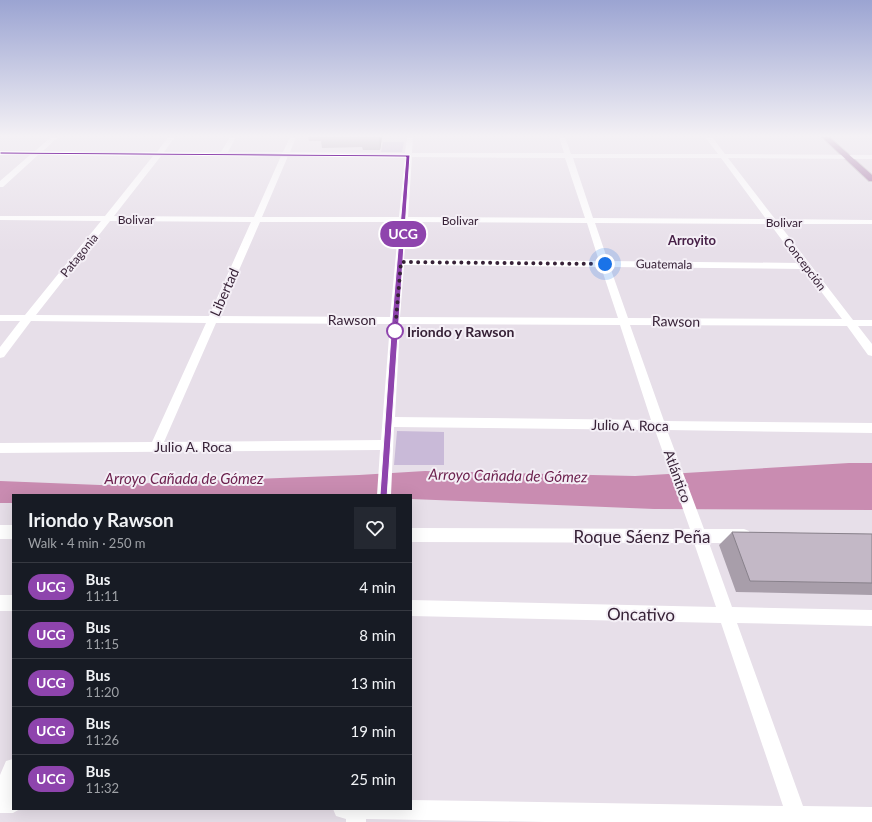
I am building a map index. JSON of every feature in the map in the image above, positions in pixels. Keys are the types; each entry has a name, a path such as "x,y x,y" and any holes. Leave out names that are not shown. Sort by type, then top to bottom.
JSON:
{"street":[{"path":"0,185 11,175"},
{"name":"Patagonia","path":"0,354 143,175"},
{"name":"Libertad","path":"156,446 276,175"},
{"path":"384,494 395,320 407,175"},
{"name":"Atlántico","path":"575,175 623,321 796,815"},
{"name":"Concepción","path":"738,175 872,352"},
{"name":"Bolivar","path":"0,218 872,222"},
{"name":"Guatemala","path":"401,262 807,266"},
{"name":"Rawson","path":"0,318 872,323"},
{"name":"Julio A. Roca","path":"388,422 872,428"},
{"name":"Julio A. Roca","path":"0,448 387,445"},
{"name":"Roque Sáenz Peña","path":"412,535 697,530 754,536"},
{"path":"0,532 12,532"},
{"path":"0,603 12,603"},
{"name":"Oncativo","path":"412,608 872,618"},
{"path":"0,798 12,770"},
{"path":"0,803 12,803"},
{"path":"356,822 357,810"},
{"path":"382,810 556,817 796,815 872,817"}],"shaded area":[{"path":"397,431 444,432 444,465 394,465"}],"water":[{"name":"Arroyo Cañada de Gómez","path":"849,463 872,463 872,510 654,509 412,499 412,494 12,494 12,503 0,503 0,481 100,485 425,471 635,476"}],"building":[{"path":"732,532 872,534 872,583 750,581"}],"bus line":[{"name":"UCG","path":"384,494 395,320 408,175"}],"place":[{"name":"Iriondo y Rawson","path":"395,331"}],"district":[{"name":"Arroyito","path":"692,240"}],"route":[{"path":"395,331 401,262 605,264"}]}
